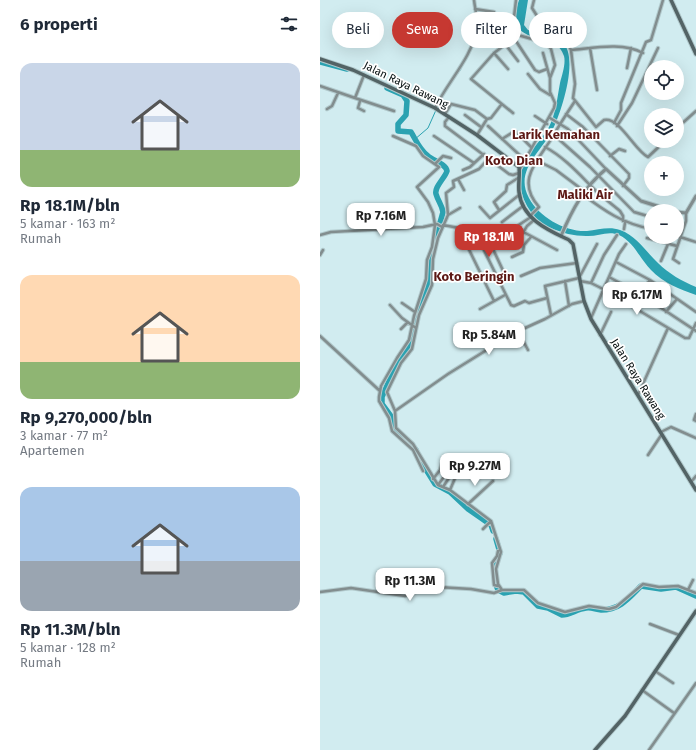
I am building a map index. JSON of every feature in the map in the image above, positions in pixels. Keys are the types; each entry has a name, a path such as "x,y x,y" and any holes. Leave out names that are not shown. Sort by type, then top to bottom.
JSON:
{"main road":[{"path":"671,0 696,54"},
{"name":"Jalan Raya Rawang","path":"320,59 364,76 435,108 476,135 519,171 519,195 523,206 532,217 562,235 573,244 584,301 591,319 696,490"},
{"path":"595,750 618,725 696,611"}],"street":[{"path":"474,0 475,12"},
{"path":"515,12 516,0"},
{"path":"534,0 532,8 539,22 547,30 567,42 571,50 575,84 572,97 596,127 605,119 614,123 631,138 640,152 648,157 658,148"},
{"path":"614,123 621,109 621,103 643,53 646,42 651,40 663,0"},
{"path":"475,9 494,12"},
{"path":"521,36 546,43 549,46 553,54 555,65 550,78"},
{"path":"571,50 606,46 631,48 643,53"},
{"path":"435,108 470,48"},
{"path":"500,48 471,79 513,114"},
{"path":"508,48 518,61"},
{"path":"521,48 535,70 539,72 547,69"},
{"path":"590,48 597,90"},
{"path":"627,68 631,48"},
{"path":"618,126 632,103 658,48"},
{"path":"494,53 508,69"},
{"path":"543,54 550,78 550,95"},
{"path":"449,116 445,122 446,126 509,174 513,175 519,171 531,147 547,124 555,103 550,95 540,88 528,74"},
{"path":"355,98 364,76"},
{"path":"320,86 360,101 394,111"},
{"path":"327,109 332,106 338,93"},
{"path":"360,101 358,108 364,111"},
{"path":"523,233 539,208 533,198 529,184 530,170 554,136 575,101"},
{"path":"445,114 451,104 475,110 487,119"},
{"path":"476,135 487,119 491,118 501,104"},
{"path":"684,122 696,112"},
{"path":"566,114 583,127 630,175 623,186"},
{"path":"465,115 481,127"},
{"path":"535,116 547,124"},
{"path":"550,118 560,124 640,201 650,204"},
{"path":"488,126 524,159"},
{"path":"502,139 515,131 531,147"},
{"path":"394,136 416,146 424,156 436,162 439,167 417,187 428,202 436,225 432,250 427,263 425,281 415,312 412,349 401,363 387,392 395,413 396,428 413,444 433,479 438,485 450,490 490,522 502,554 496,565 497,586"},
{"path":"434,136 474,163"},
{"path":"554,136 598,176 634,212 644,216"},
{"path":"545,147 563,159 620,211 624,216 624,229"},
{"path":"610,156 619,149 625,151"},
{"path":"463,170 467,169 484,154"},
{"path":"436,162 443,156 451,158"},
{"path":"448,215 446,193 454,187 452,182 479,169 489,158"},
{"path":"536,160 556,170 605,212 624,222 644,227"},
{"path":"562,235 583,193 606,169"},
{"path":"499,210 494,202 506,191 507,185 518,178"},
{"path":"458,179 464,190"},
{"path":"480,207 490,218 519,195"},
{"path":"684,227 686,213 696,196"},
{"path":"502,222 523,206"},
{"path":"423,471 413,450 392,431 389,418 379,401 380,391 397,358 409,340 422,304 432,285 431,264 442,226 448,215 460,208"},
{"path":"320,235 331,232 436,225 504,236 532,217"},
{"path":"516,228 557,250"},
{"path":"459,229 494,301"},
{"path":"475,232 512,306 525,301 529,303 547,298"},
{"path":"486,233 506,277"},
{"path":"591,284 604,255 617,235"},
{"path":"512,257 523,252 524,246 531,237"},
{"path":"684,238 696,242"},
{"path":"579,280 597,244"},
{"path":"591,319 609,276 626,244"},
{"path":"661,261 668,244 677,246 673,260 678,263"},
{"path":"320,255 323,250"},
{"path":"616,262 650,280 696,312"},
{"path":"427,263 431,264"},
{"path":"520,276 540,268 577,263"},
{"path":"609,276 640,294 696,331"},
{"path":"551,315 545,286 565,281 579,280 603,289 686,338 689,338 696,323"},
{"path":"632,305 650,280"},
{"path":"565,281 570,306"},
{"path":"480,309 506,295"},
{"path":"666,312 677,299"},
{"path":"389,418 448,374 518,331 570,306 584,301"},
{"path":"402,303 415,312"},
{"path":"390,304 407,323 414,326"},
{"path":"600,335 612,312"},
{"path":"401,329 407,323"},
{"path":"638,396 668,328"},
{"path":"518,331 528,350"},
{"path":"320,336 380,391"},
{"path":"696,414 694,420 696,421"},
{"path":"648,455 662,433 671,427 696,438"},
{"path":"433,479 440,470 442,463"},
{"path":"443,487 452,472 451,464"},
{"path":"450,490 458,471"},
{"path":"438,485 446,474"},
{"path":"691,482 696,476"},
{"path":"468,504 492,481"},
{"path":"483,529 490,522"},
{"path":"498,551 497,556 492,563 497,586 502,590"},
{"path":"688,590 693,580"},
{"path":"320,592 351,588 404,596 421,586 497,592 502,590 524,590 538,603 564,612 589,606 609,609 616,606 643,584 659,587 675,585 696,594"},
{"path":"650,624 679,635"},
{"path":"654,671 673,683"},
{"path":"649,750 696,684"},
{"path":"642,690 674,713"}],"water":[{"path":"519,0 528,0 524,25 529,30 529,36 521,30 521,12 517,12"},
{"path":"559,48 566,48 569,59 569,72 564,99 552,131 527,170 525,188 529,198 533,205 546,217 570,229 587,231 612,228 626,233 636,240 667,271 696,287 696,295 661,279 647,266 629,242 619,235 607,233 582,236 564,233 543,223 529,210 520,183 521,173 529,155 548,129 553,118 564,70 564,56"}],"waterway":[{"path":"320,62 347,69"},
{"path":"450,84 461,69"},
{"path":"387,88 403,95 407,101 406,115 398,124 398,131 411,132 425,153 430,158 442,164 447,171 436,191 443,212 429,262 428,288 419,305 409,348 398,361 382,397 382,404 393,419 395,429 416,450 420,460 435,484 450,492 468,509 491,525 493,531"},
{"path":"414,140 428,128 436,110"},
{"path":"496,539 500,553 494,565 498,590 504,593 516,591 524,592 538,606 548,608 562,615 586,608 601,610 614,608 624,602 641,586 661,589 676,587 696,596"}],"district":[{"name":"Larik Kemahan","path":"556,134"},
{"name":"Koto Dian","path":"514,160"},
{"name":"Maliki Air","path":"585,194"},
{"name":"Koto Beringin","path":"474,276"}]}
